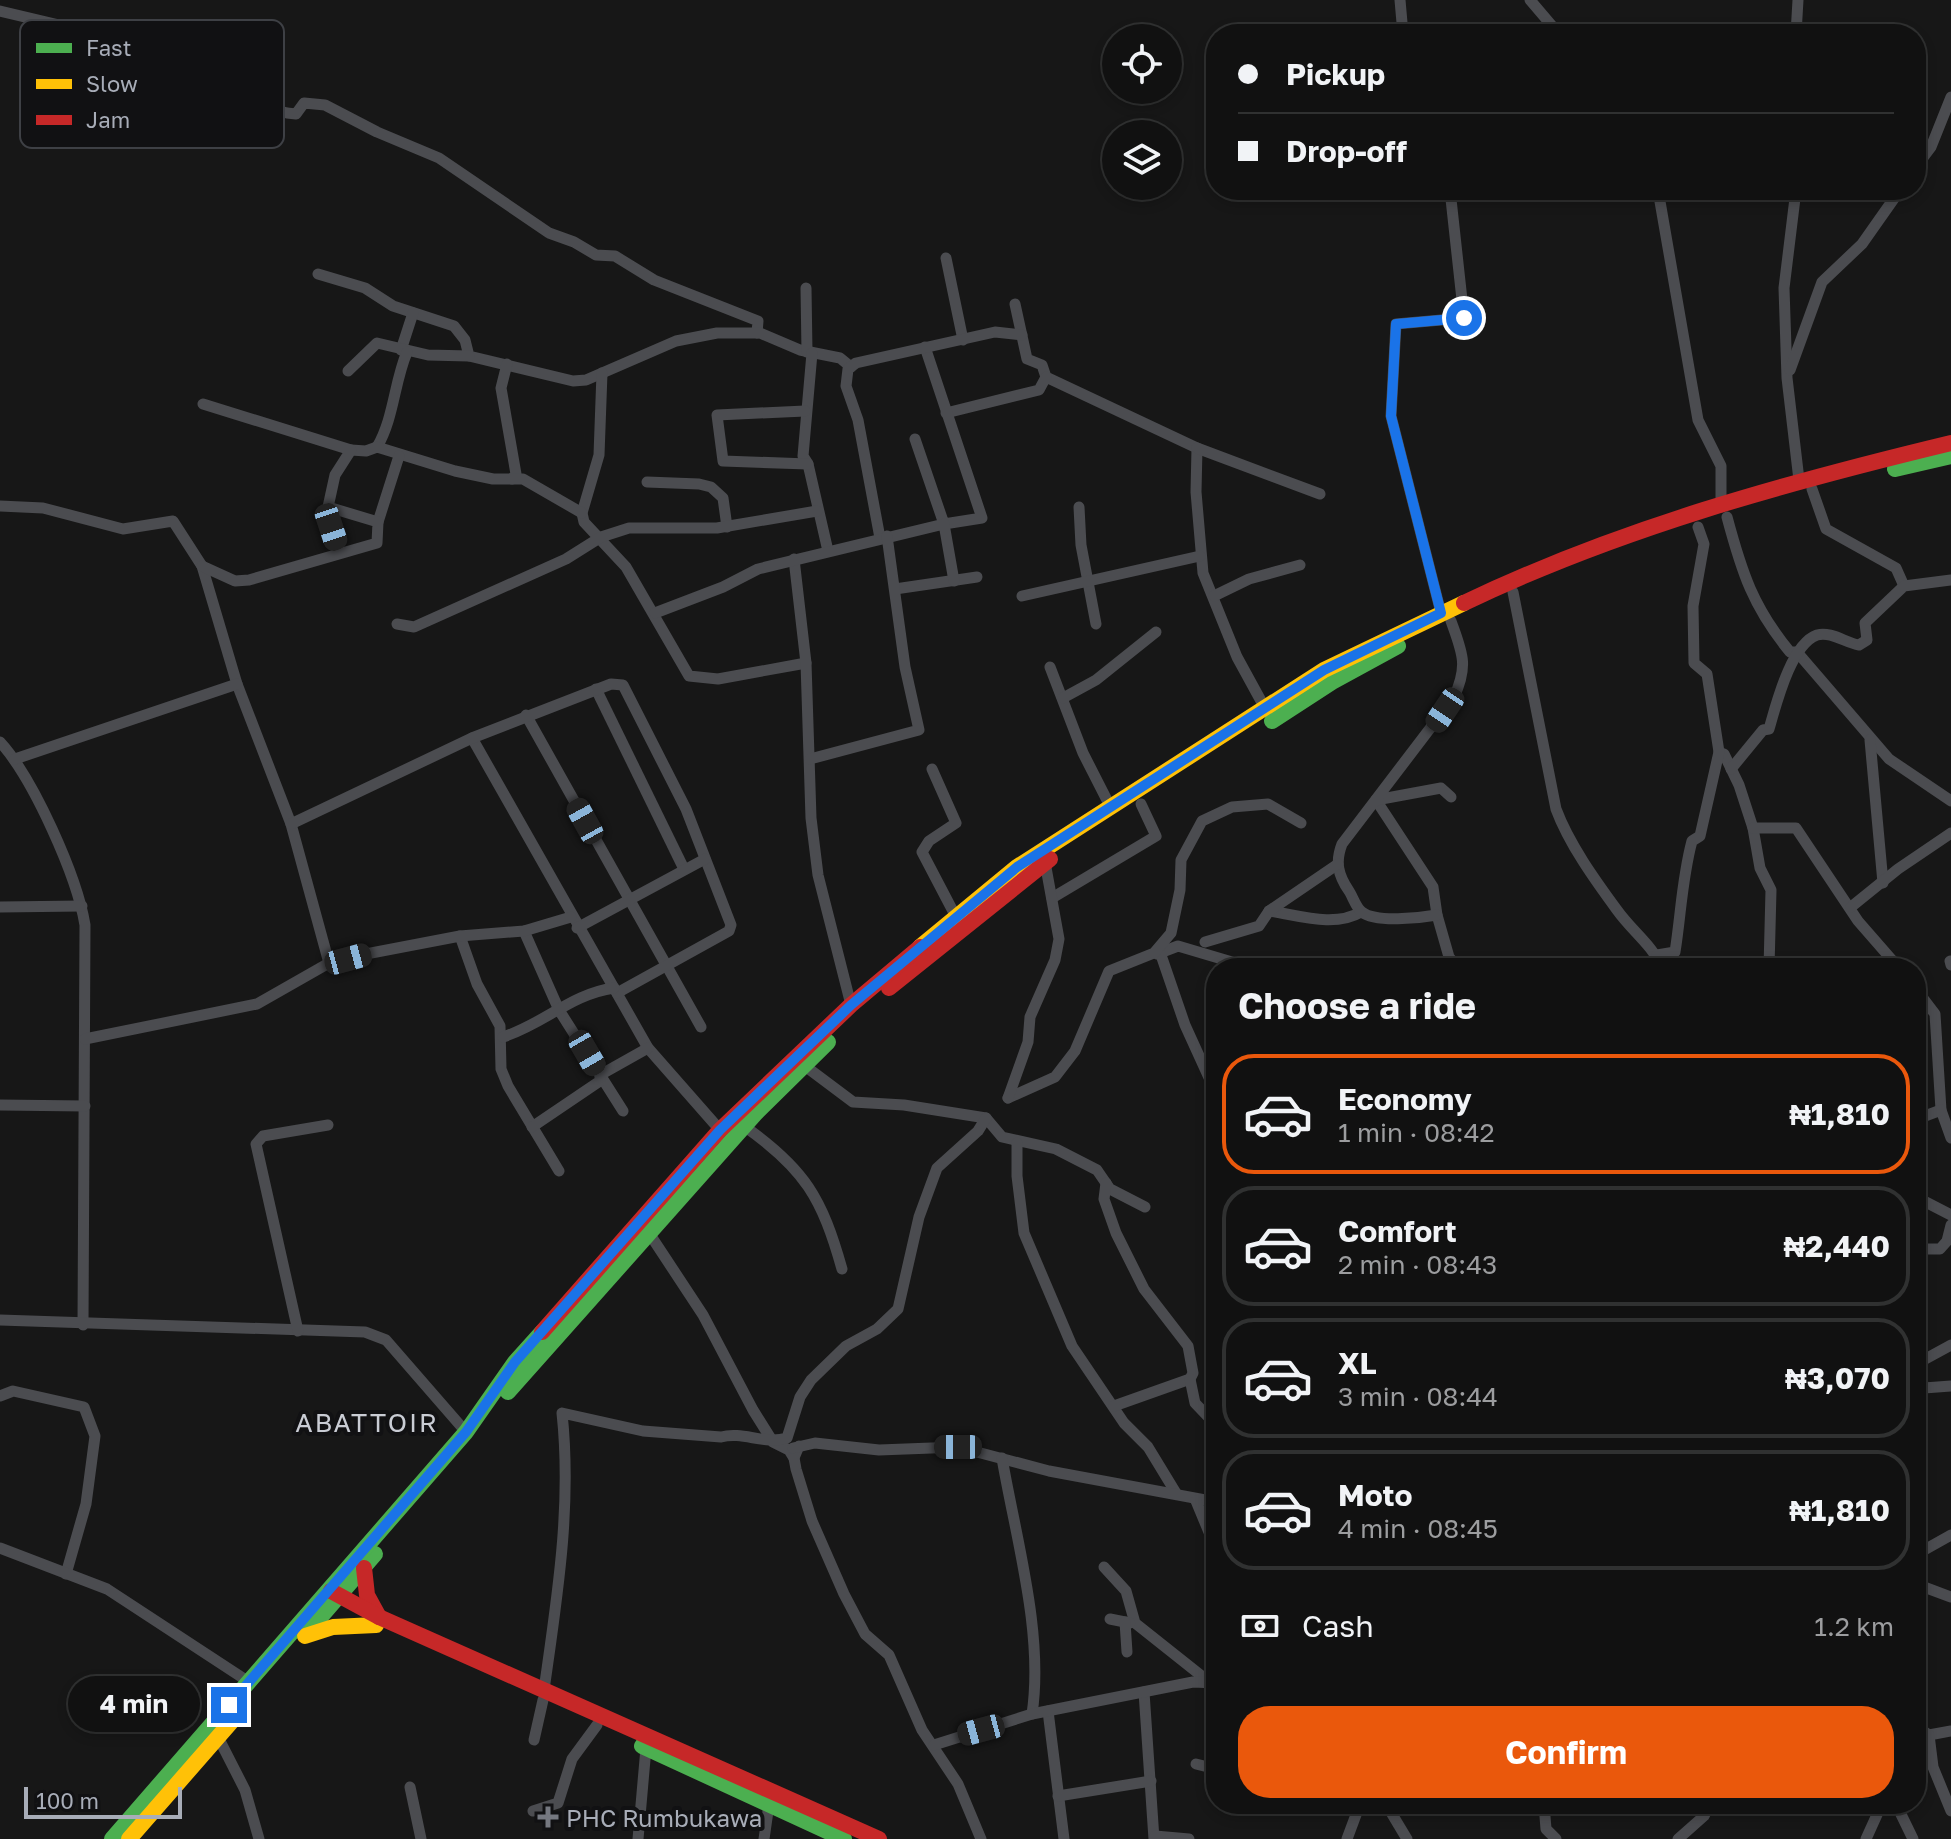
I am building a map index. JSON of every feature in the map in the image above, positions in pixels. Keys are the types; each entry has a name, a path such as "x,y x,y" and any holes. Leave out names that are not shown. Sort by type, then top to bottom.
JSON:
{"main road":[{"path":"129,1839 305,1636 330,1598 466,1432 515,1362 720,1130 851,1005 955,915 1017,867 1324,670 1397,641 1558,560 1951,443"},
{"path":"1806,485 1951,456"},
{"path":"1438,621 1561,570 1698,527 1724,512"},
{"path":"112,1839 249,1682 330,1598 364,1568 525,1371 744,1126 856,1015 1045,862 1397,641"},
{"path":"364,1568 367,1595 377,1621"},
{"path":"330,1598 543,1695 879,1839"},
{"path":"305,1636 333,1627 377,1621"},
{"path":"543,1695 597,1725 844,1839"}],"street":[{"path":"1400,0 1402,24"},
{"path":"1530,0 1550,24"},
{"path":"1797,24 1798,0"},
{"path":"0,11 38,20"},
{"path":"1926,154 1951,97"},
{"path":"284,112 296,114 304,103 325,105 377,132 439,158 549,233 574,242 596,255 615,256 654,280 758,321 757,333"},
{"path":"1437,915 1407,919 1373,917 1361,912 1340,879 1338,864 1342,844 1436,723 1464,674 1463,654 1438,621 1391,416 1396,324 1464,318 1451,200"},
{"path":"1660,200 1698,420 1721,466 1724,512 1750,595 1764,621 1790,652 1797,652 1825,681 1870,740 1889,759 1951,801"},
{"path":"1795,200 1784,288 1787,378 1806,485 1826,529 1854,543 1875,559 1893,565 1904,586"},
{"path":"1787,378 1822,282 1862,244 1893,200"},
{"path":"946,258 963,340"},
{"path":"318,274 365,288 378,298 413,313 454,326 465,340 469,356"},
{"path":"806,288 809,353 803,456 808,464 828,551"},
{"path":"1015,304 1027,359 1042,365 1046,377 1197,448 1320,494"},
{"path":"203,404 351,450 366,451 377,447 386,431 413,313"},
{"path":"851,367 995,332 1022,335"},
{"path":"348,371 377,343 437,356 452,353 469,356 573,381 586,380 695,336 757,333 809,353 840,358 851,367"},
{"path":"655,613 723,587 758,569 884,537 980,519 982,515 925,347"},
{"path":"507,364 501,388 516,474 512,479"},
{"path":"810,759 919,730 905,667 895,589 884,537 858,420 846,386 851,367"},
{"path":"602,373 599,455 582,513 584,522 626,567 689,676 718,679 806,663"},
{"path":"946,413 1039,390 1046,377"},
{"path":"805,411 717,415 723,461 808,464"},
{"path":"915,439 944,524 954,581"},
{"path":"377,447 468,474 523,479 582,513"},
{"path":"1197,448 1200,556 1237,657 1266,710"},
{"path":"339,553 328,507 335,475 351,450"},
{"path":"202,566 235,581 249,580 377,543 378,522 399,456"},
{"path":"647,482 711,487 723,498 727,527"},
{"path":"0,506 43,508 123,529 173,521 202,566 237,684 291,824 329,963"},
{"path":"328,507 378,522"},
{"path":"1079,507 1087,579 1096,624"},
{"path":"397,624 414,627 566,559 601,537 629,528 727,527 817,511"},
{"path":"1657,955 1675,952 1681,916 1680,884 1692,841 1700,836 1719,752 1707,674 1694,663 1693,606 1704,553 1698,527"},
{"path":"1022,596 1200,556"},
{"path":"794,559 806,663 811,818 818,875 851,1005"},
{"path":"1214,596 1249,579 1300,565"},
{"path":"895,589 977,577"},
{"path":"1731,769 1763,730 1769,729 1797,652 1816,635 1842,638 1859,645 1867,640 1865,623 1904,586 1949,581"},
{"path":"1513,592 1556,809 1563,828 1617,910 1658,958"},
{"path":"1063,698 1096,680 1156,632"},
{"path":"1050,667 1083,753 1111,808"},
{"path":"15,759 237,684"},
{"path":"291,824 526,715 611,684 623,685 686,809 728,913 729,931 615,990 589,993 562,1004 559,1010 532,1028 503,1037"},
{"path":"596,689 684,869"},
{"path":"526,715 664,966 701,1027"},
{"path":"472,738 574,923 648,1048 720,1130"},
{"path":"1870,740 1883,883"},
{"path":"0,742 15,759 82,906 85,925 83,1325"},
{"path":"1719,752 1731,769 1753,828 1760,868 1771,890 1769,958"},
{"path":"932,769 956,823 929,841 922,852 955,915"},
{"path":"1376,800 1400,799 1441,788 1451,797"},
{"path":"1376,800 1433,887 1437,915 1450,958"},
{"path":"1052,898 1156,836 1141,804"},
{"path":"1157,954 1171,933 1180,890 1181,860 1202,821 1232,807 1268,804 1301,823"},
{"path":"1753,828 1796,828 1811,855 1851,907 1858,921 1890,958"},
{"path":"1851,907 1951,833"},
{"path":"85,1039 257,1004 329,963 460,936 574,923 630,900 705,859"},
{"path":"1045,862 1059,939 1055,960 1030,1017 1028,1042 1008,1098 1055,1077 1075,1051 1109,971 1178,946 1218,958"},
{"path":"1205,942 1259,926 1269,911 1338,864"},
{"path":"0,907 82,906"},
{"path":"1269,911 1335,920 1349,919 1361,912"},
{"path":"524,931 559,1010 623,1111"},
{"path":"460,936 503,1037 501,1069 559,1171"},
{"path":"1157,954 1206,1071"},
{"path":"1926,1002 1935,1014 1941,1110 1951,1138"},
{"path":"600,1075 648,1048"},
{"path":"805,1066 853,1102 904,1105 986,1118 1002,1137 1017,1143 1056,1149 1097,1170 1106,1183 1145,1207"},
{"path":"532,1127 600,1081 600,1075"},
{"path":"0,1105 85,1106"},
{"path":"1926,1116 1941,1110"},
{"path":"773,1442 787,1438 800,1397 811,1380 846,1346 877,1329 898,1309 919,1217 937,1168 978,1131 986,1118"},
{"path":"298,1331 256,1144 263,1136 328,1125"},
{"path":"744,1126 776,1148 806,1180 828,1220 842,1269"},
{"path":"1017,1143 1017,1176 1024,1233 1076,1353 1124,1423 1148,1447 1176,1493"},
{"path":"1106,1183 1104,1199 1144,1289 1188,1346 1195,1403 1206,1415"},
{"path":"1926,1202 1951,1215"},
{"path":"1926,1249 1940,1249 1947,1241 1951,1225"},
{"path":"649,1233 703,1315 773,1442"},
{"path":"0,1320 365,1332 386,1340 466,1432"},
{"path":"1926,1359 1951,1345"},
{"path":"1114,1406 1190,1379"},
{"path":"1926,1388 1951,1386"},
{"path":"0,1396 13,1391 84,1407 95,1436 86,1504 66,1574"},
{"path":"534,1740 563,1555 567,1465 562,1413 643,1431 721,1437 731,1435 773,1442 794,1451 815,1443 879,1450 958,1447 1049,1471 1176,1493 1206,1502"},
{"path":"794,1451 812,1521 844,1594 865,1634 889,1655 922,1730 958,1784 981,1839"},
{"path":"1002,1458 1035,1643 1037,1677 1032,1714"},
{"path":"1196,1501 1206,1525"},
{"path":"1926,1549 1951,1535"},
{"path":"0,1548 107,1589 249,1682"},
{"path":"1104,1567 1126,1591 1130,1623 1127,1652"},
{"path":"1926,1588 1951,1597"},
{"path":"1110,1619 1130,1623 1206,1678"},
{"path":"934,1745 1032,1714 1206,1683"},
{"path":"1144,1692 1154,1838 1189,1839"},
{"path":"1048,1711 1064,1839"},
{"path":"533,1811 558,1803 572,1759 597,1725"},
{"path":"1926,1733 1951,1731"},
{"path":"1929,1735 1933,1767 1951,1811"},
{"path":"218,1737 245,1790 259,1839"},
{"path":"638,1839 646,1748"},
{"path":"1196,1764 1206,1766"},
{"path":"1058,1796 1151,1781"},
{"path":"410,1787 421,1839"},
{"path":"764,1839 769,1804"},
{"path":"1347,1839 1356,1814"},
{"path":"1392,1814 1407,1839"},
{"path":"1545,1814 1546,1829 1556,1839"},
{"path":"1678,1839 1705,1814"},
{"path":"1866,1839 1877,1814"},
{"path":"1901,1814 1913,1839"}],"traffic: fast":[{"path":"1895,469 1951,456"},
{"path":"1272,721 1332,682 1398,646"},
{"path":"508,1392 756,1113 828,1042"},
{"path":"112,1839 466,1432 515,1362 542,1332"},
{"path":"305,1635 375,1554"},
{"path":"642,1746 844,1839"}],"traffic: slow":[{"path":"920,947 1017,867 1324,670 1464,603"},
{"path":"305,1636 333,1627 376,1625"},
{"path":"129,1839 232,1721"}],"traffic: jam":[{"path":"1464,603 1582,552 1642,530 1827,474 1951,443"},
{"path":"889,988 1050,859"},
{"path":"542,1332 720,1130 851,1005 920,947"},
{"path":"364,1568 367,1595 379,1617"},
{"path":"331,1591 379,1617 879,1839"}],"place":[{"name":"PHC Rumbukawa","path":"548,1817"}],"district":[{"name":"ABATTOIR","path":"367,1422"}],"route":[{"path":"229,1705 466,1432 515,1362 720,1130 777,1072 851,1005 955,915 1017,867 1324,670 1441,613 1391,416 1396,324 1464,318"}]}
